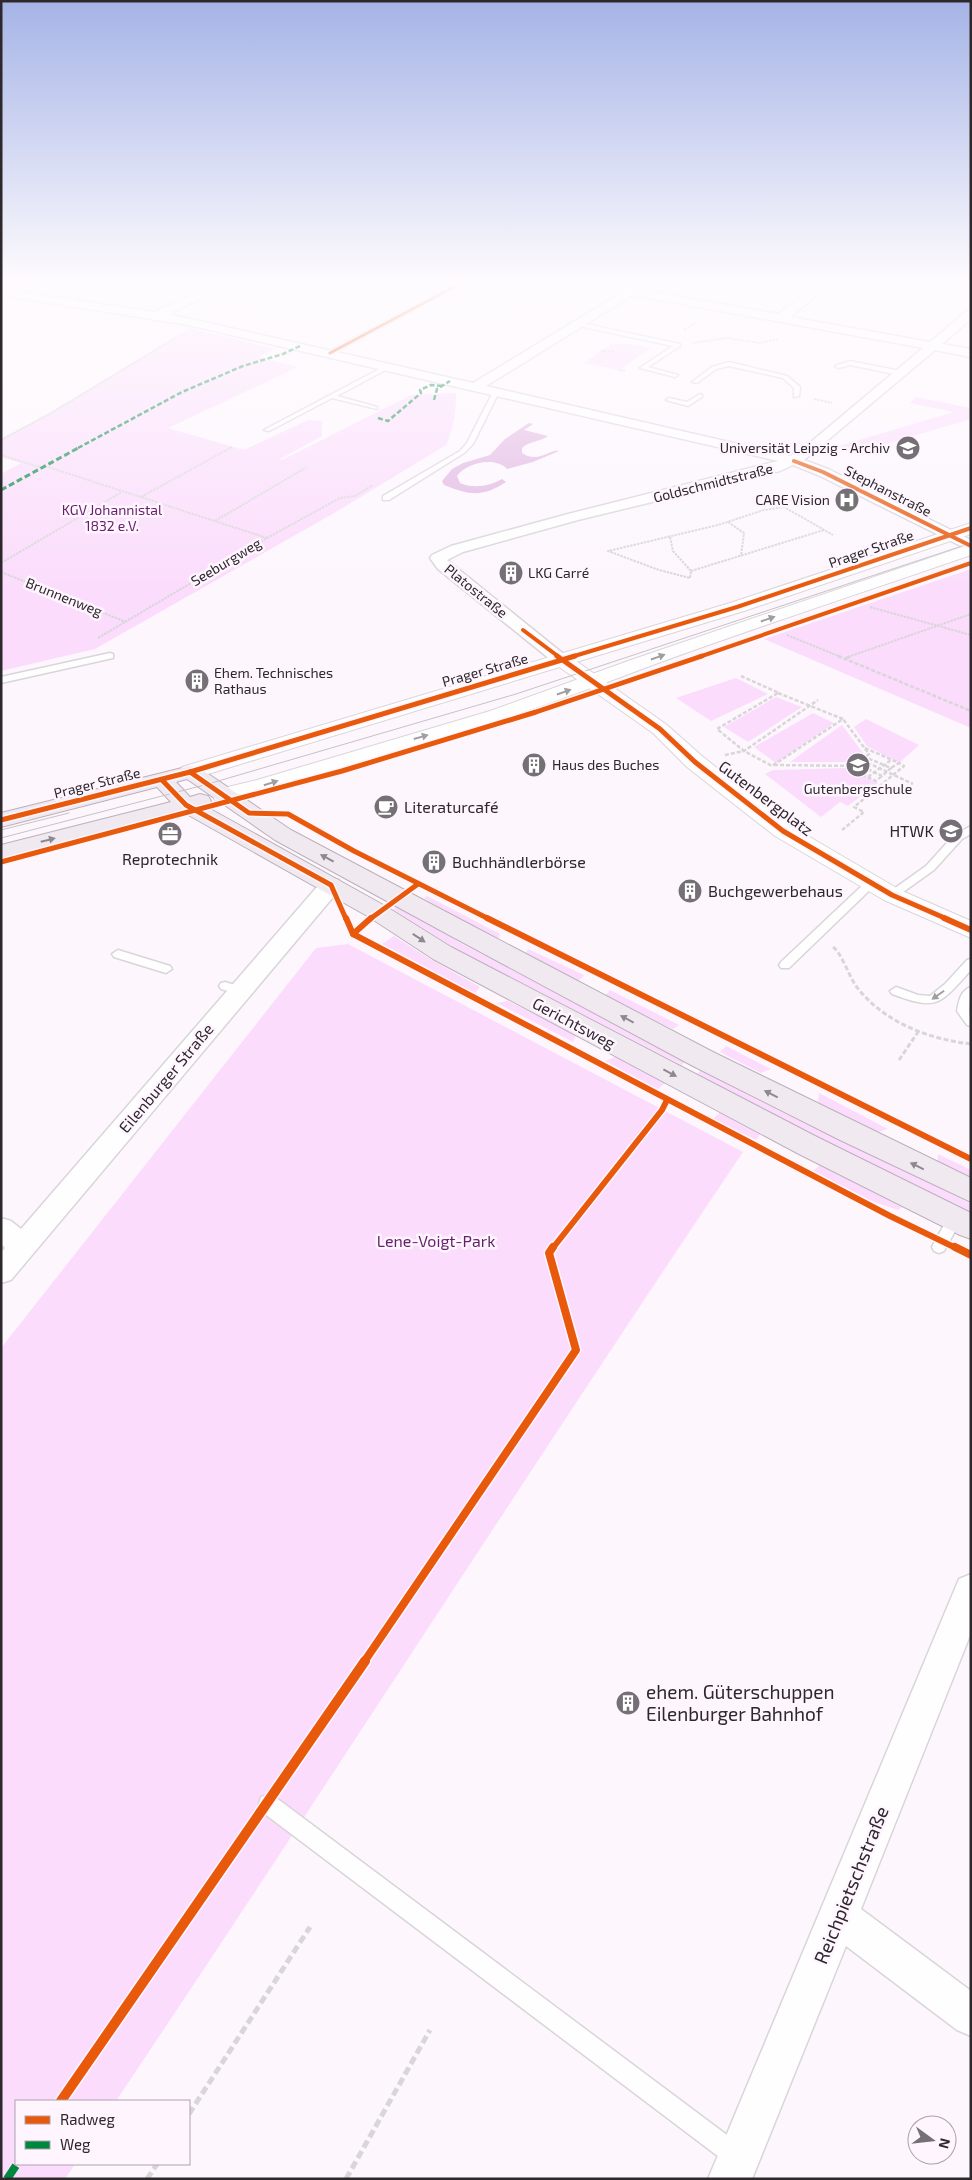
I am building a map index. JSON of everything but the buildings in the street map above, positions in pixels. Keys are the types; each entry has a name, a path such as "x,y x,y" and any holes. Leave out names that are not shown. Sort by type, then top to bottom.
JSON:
{"main road":[{"name":"Prager Straße","path":"1,820 190,772 738,607 971,528"},
{"name":"Prager Straße","path":"1,852 264,785 482,719 594,682 635,665 971,547"},
{"name":"Gutenbergplatz","path":"562,660 660,729 695,762 783,831 892,895 971,930"},
{"name":"Gerichtsweg","path":"190,772 283,835 703,1059 971,1191"},
{"name":"Gerichtsweg","path":"162,780 186,805 378,912 442,953 962,1224"}],"street":[{"name":"Stephanstraße","path":"457,383 794,461 823,472 971,547"},
{"path":"475,387 482,383"},
{"name":"Goldschmidtstraße","path":"438,558 457,549 573,517 776,468 804,455 890,383"},
{"name":"Platostraße","path":"438,558 451,572 562,660"},
{"name":"Eilenburger Straße","path":"1,1272 233,988 331,885"},
{"path":"1,1229 22,1246"},
{"name":"Reichpietschstraße","path":"734,2168 839,1916 971,1590"},
{"path":"839,1916 971,2016"}],"lane":[{"path":"267,430 356,383"},
{"path":"791,383 797,387 796,396"},
{"path":"386,498 462,452 470,444 496,392"},
{"path":"331,396 375,408"},
{"path":"669,400 688,404 700,396"},
{"path":"1,680 110,656"},
{"path":"892,895 930,868 958,837 971,829"},
{"path":"331,885 352,871"},
{"path":"785,965 871,883"},
{"path":"118,954 166,969"},
{"path":"896,990 917,999 933,1000 949,987 971,963"},
{"path":"971,991 966,996 963,1011 971,1022"},
{"path":"939,1248 962,1224"},
{"path":"268,1804 734,2168"}],"path":[{"path":"1,440 101,383"},
{"path":"810,398 839,405"},
{"path":"141,497 232,447"},
{"path":"1,455 122,491 267,538"},
{"path":"215,521 307,467"},
{"path":"1,563 122,491"},
{"path":"670,537 673,551 690,572 690,578 659,570 608,552 728,522 764,510 784,507 792,500"},
{"path":"784,507 833,535"},
{"path":"728,522 744,533 742,556"},
{"path":"690,572 824,530"},
{"path":"864,605 971,635"},
{"path":"845,658 971,614"},
{"path":"783,633 971,711"},
{"path":"741,676 843,720 869,754 857,764 843,766 773,765 744,751 717,729 780,694"},
{"path":"727,755 744,751 818,700"},
{"path":"773,765 843,720"},
{"path":"842,830 864,812 854,807 904,766 865,747"},
{"path":"865,757 891,768"},
{"path":"862,760 913,784"},
{"path":"868,777 891,760"},
{"path":"876,781 899,763"},
{"path":"857,764 882,776"},
{"path":"843,766 882,784"},
{"path":"900,1060 918,1032"},
{"path":"662,1110 667,1100"},
{"path":"190,2112 310,1927"},
{"path":"346,2179 430,2030"},
{"path":"147,2179 156,2165"}],"green space":[{"name":"KGV Johannistal 1832 e.V.","path":"99,383 264,383 168,428 244,450 308,420 322,421 322,436 280,459 282,460 411,395 456,393 454,420 446,445 336,512 95,649 1,671 1,474 21,463 1,457 1,439 50,413"},
{"path":"916,397 971,408 971,419 855,453 839,446 954,412 910,403"},
{"path":"971,569 971,728 764,639"},
{"path":"736,678 768,694 711,721 676,698"},
{"path":"776,697 802,707 748,742 724,727"},
{"path":"813,713 834,723 776,763 754,747"},
{"path":"866,719 919,745 899,763 867,746 854,727"},
{"path":"842,725 863,753 852,762 790,762"},
{"path":"846,768 878,783 848,806 840,802 821,817 765,774 773,770"},
{"path":"427,896 500,934 499,938 485,934 463,922 424,898"},
{"path":"398,906 462,944 688,1059 682,1065 456,949 393,909"},
{"path":"394,936 480,987 475,993 382,944"},
{"name":"Lene-Voigt-Park","path":"348,944 743,1152 117,2100 15,2100 15,2165 74,2165 65,2179 1,2179 1,1348 316,948"},
{"path":"528,949 584,975 580,980 575,980 525,955"},
{"path":"610,990 679,1025 673,1029 605,996"},
{"path":"508,1001 576,1035 573,1042 497,1003"},
{"path":"726,1046 771,1069 761,1073 720,1052"},
{"path":"615,1057 665,1083 658,1089 605,1061"},
{"path":"703,1068 971,1204 971,1214 697,1074"},
{"path":"819,1093 888,1129 878,1132 818,1102"},
{"path":"720,1112 761,1133 756,1140 713,1119"},
{"path":"938,1154 971,1170 971,1179 937,1163"},
{"path":"820,1165 902,1207 898,1210 874,1202 813,1171"}],"shaded area":[{"path":"529,423 533,424 524,430 548,436 525,446 522,448 522,453 528,456 539,457 559,451 533,462 507,469 495,463 481,463 461,471 457,476 460,483 471,486 487,485 502,479 506,482 489,491 468,493 444,485 442,481 452,469 463,463 490,455 505,439"}],"tram line":[{"path":"1,838 208,784 516,694 971,543"},
{"path":"1,830 69,813"}],"marked path":[{"path":"1,490 182,392 204,383"},
{"path":"434,400 437,389 447,383"},
{"path":"378,418 388,421 421,393 420,390 431,385 442,386"},
{"path":"7,2179 16,2165"}],"cycle path":[{"path":"794,461 823,472 971,546"},
{"path":"1,820 190,772 737,607 971,528"},
{"path":"1,862 294,785 463,735 682,663 971,563"},
{"path":"523,630 660,729 695,762 783,831 892,895 971,930"},
{"path":"190,772 249,813 288,814 418,884 971,1159"},
{"path":"162,780 186,805 331,885 353,934 890,1216 971,1255"},
{"path":"353,934 378,912 418,884"},
{"path":"62,2100 268,1804 576,1350 549,1253 662,1110 667,1100"}],"place":[{"name":"Universität Leipzig - Archiv","path":"908,448"},
{"name":"CARE Vision","path":"847,500"},
{"name":"LKG Carré","path":"511,573"},
{"name":"Ehem. Technisches Rathaus","path":"197,681"},
{"name":"Haus des Buches","path":"534,765"},
{"name":"Gutenbergschule","path":"858,765"},
{"name":"Literaturcafé","path":"386,807"},
{"name":"HTWK","path":"951,831"},
{"name":"Reprotechnik","path":"170,834"},
{"name":"Buchhändlerbörse","path":"434,862"},
{"name":"Buchgewerbehaus","path":"690,891"},
{"name":"ehem. Güterschuppen Eilenburger Bahnhof","path":"628,1703"}]}
